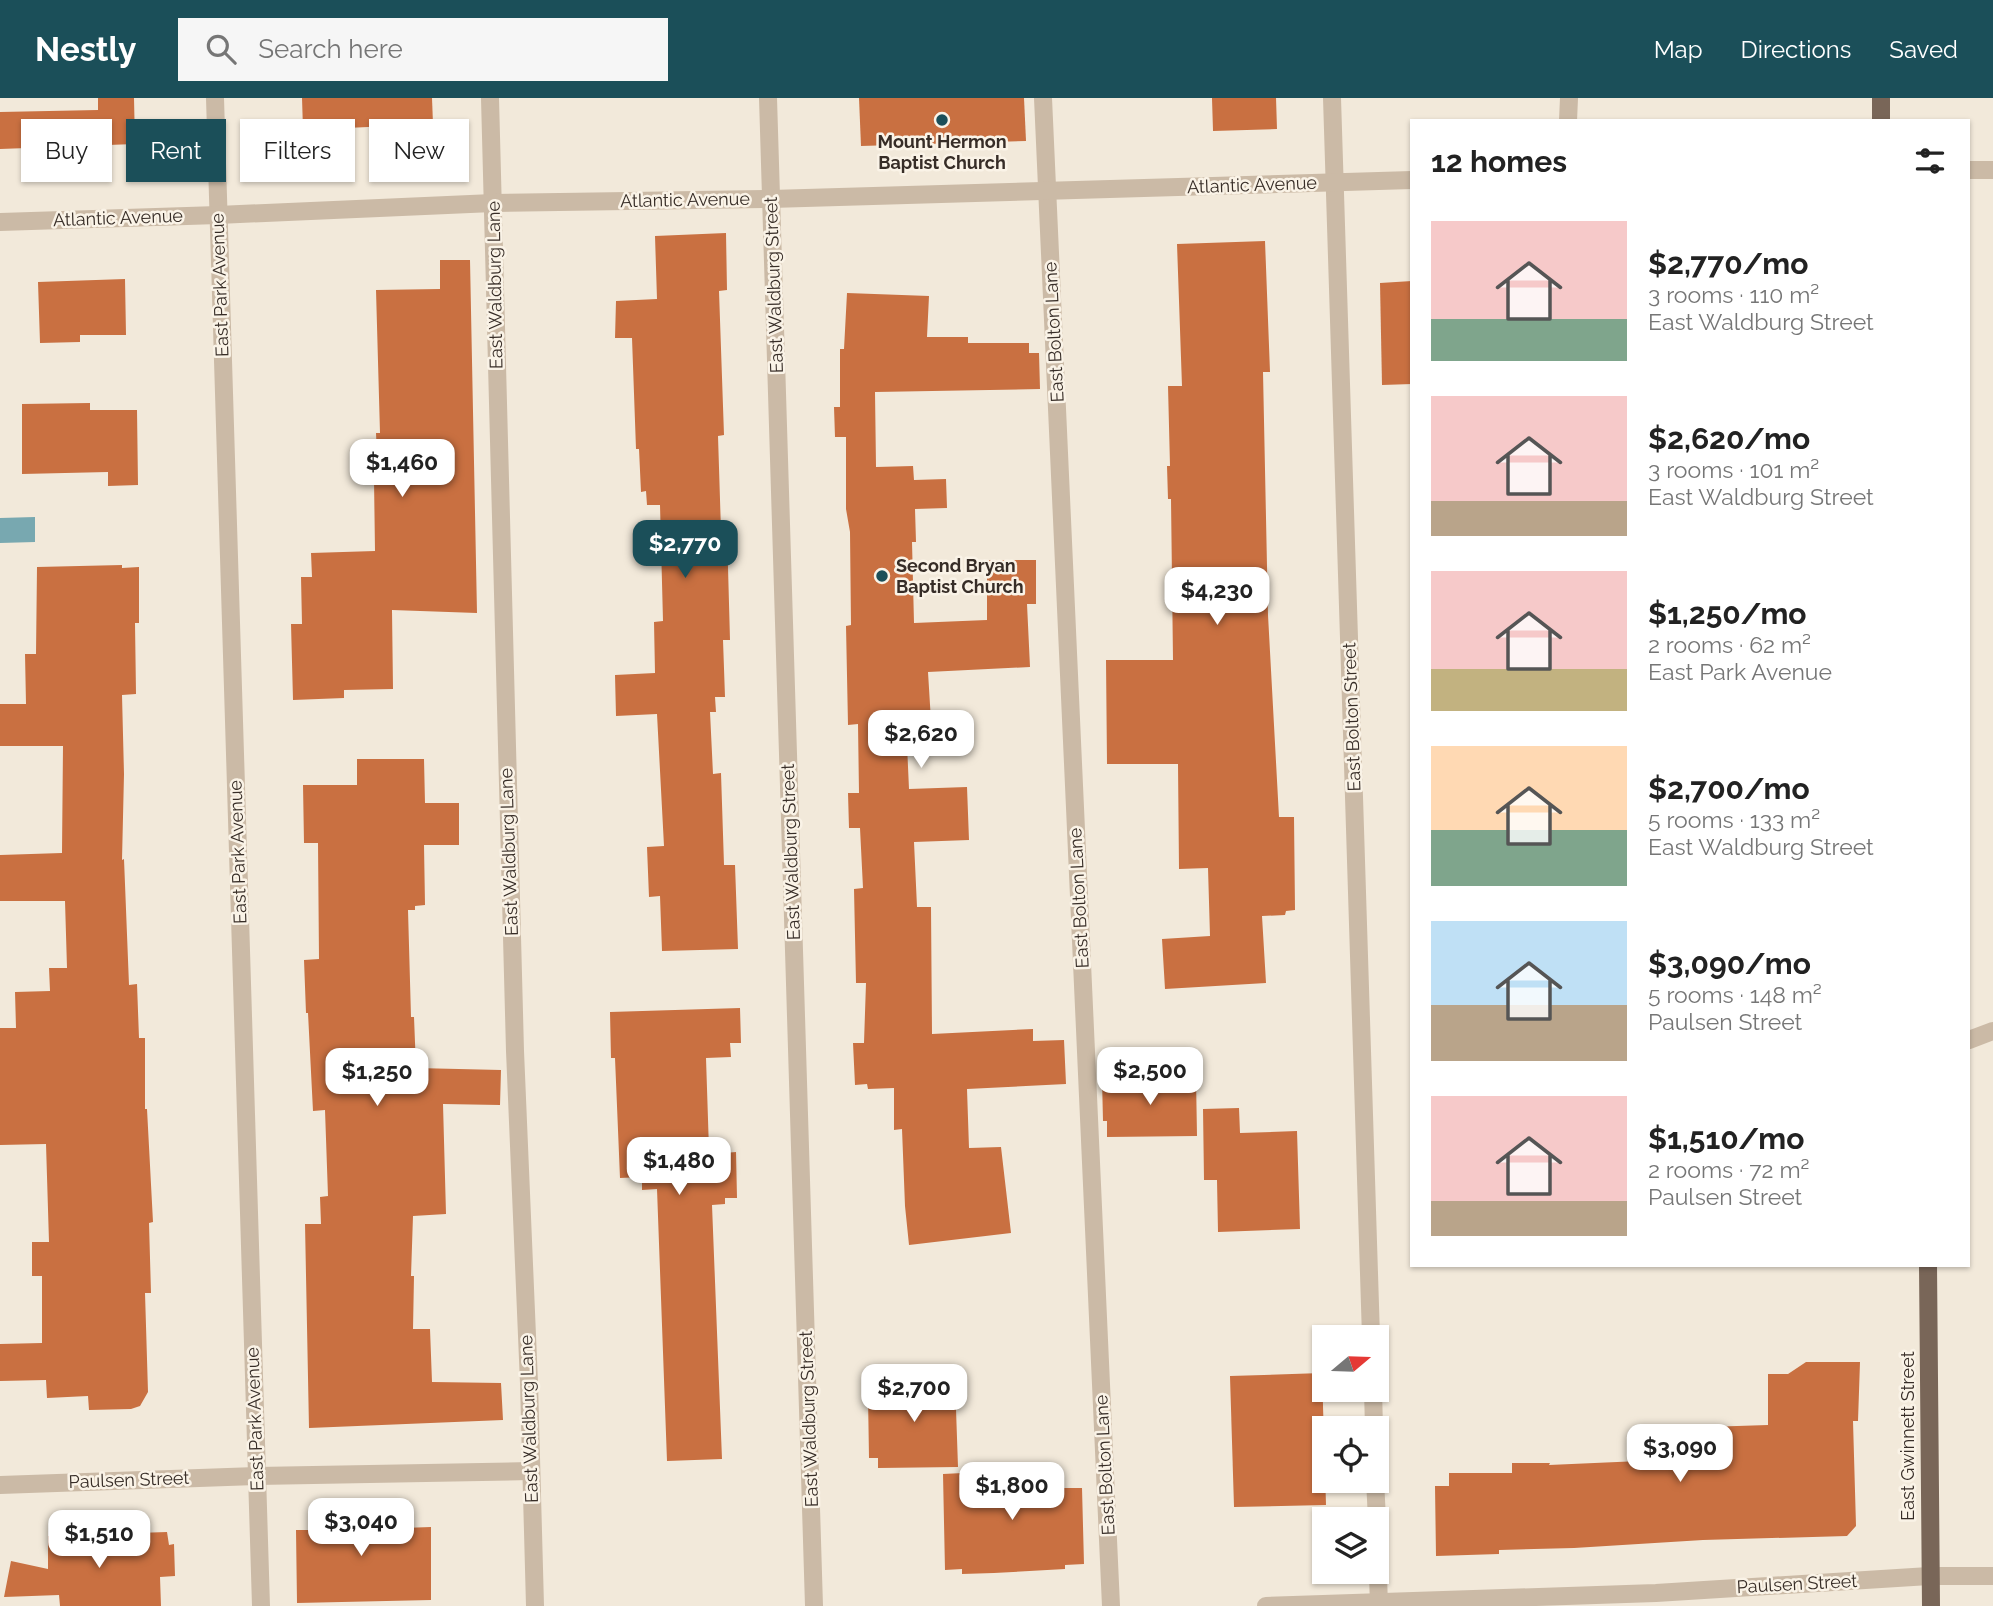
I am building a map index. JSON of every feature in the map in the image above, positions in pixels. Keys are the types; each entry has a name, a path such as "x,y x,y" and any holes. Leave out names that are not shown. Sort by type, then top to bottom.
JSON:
{"main road":[{"path":"1881,98 1881,119"},
{"name":"East Gwinnett Street","path":"1928,1267 1931,1606"}],"street":[{"name":"East Park Avenue","path":"215,98 261,1606"},
{"name":"East Waldburg Lane","path":"490,98 515,1051 535,1606"},
{"name":"East Waldburg Street","path":"768,98 814,1606"},
{"name":"East Bolton Lane","path":"1043,98 1111,1606"},
{"name":"East Bolton Street","path":"1332,98 1371,1325"},
{"path":"1568,119 1569,98"},
{"path":"1970,170 1993,170"},
{"name":"Atlantic Avenue","path":"0,222 493,203 771,199 1410,180"},
{"path":"1970,1040 1993,1031"},
{"name":"Paulsen Street","path":"0,1485 257,1476 531,1471"},
{"name":"Paulsen Street","path":"1266,1606 1656,1593 1929,1576 1993,1576"},
{"path":"1378,1584 1379,1604"}],"water":[{"path":"35,517 35,542 0,543 0,518"}],"building":[{"path":"98,98 134,98 134,119 126,119 126,144 112,145 112,119 21,119 21,148 0,149 0,112 98,110"},
{"path":"302,98 432,98 433,119 369,119 369,127 355,128 355,119 303,119"},
{"name":"Mount Hermon Baptist Church","path":"859,98 1024,98 1026,141 861,146"},
{"path":"1212,98 1276,98 1277,129 1213,131"},
{"path":"726,233 727,290 719,291 724,435 718,436 721,531 727,531 730,640 723,640 725,697 715,697 716,712 710,712 713,774 721,773 724,865 735,865 738,949 662,951 660,896 649,897 647,847 664,846 657,714 616,716 615,675 655,673 654,622 663,621 660,505 647,505 646,491 641,492 639,449 636,449 632,338 615,338 616,301 657,299 655,236"},
{"path":"1265,241 1270,372 1263,372 1268,615 1279,817 1294,817 1295,910 1286,911 1285,915 1262,916 1266,983 1165,989 1162,939 1210,936 1208,868 1179,869 1178,764 1107,764 1106,660 1173,660 1171,499 1168,499 1167,466 1170,466 1168,386 1182,386 1177,244"},
{"path":"440,260 470,260 477,613 392,610 393,689 344,690 344,698 293,700 291,624 302,624 301,577 312,577 311,553 375,551 374,479 378,479 376,433 380,433 376,290 440,289"},
{"path":"125,279 126,335 80,335 80,342 40,343 38,282"},
{"path":"1410,281 1410,384 1382,385 1380,283"},
{"path":"847,293 929,296 927,337 968,337 968,343 1029,343 1029,353 1039,353 1040,389 875,392 876,467 913,466 914,480 946,479 947,508 915,509 916,542 912,542 914,623 987,620 987,560 1036,560 1036,604 1027,604 1030,667 928,672 931,721 906,722 909,789 967,787 969,840 914,842 917,907 931,907 932,1034 1033,1029 1033,1041 1064,1040 1066,1084 967,1089 969,1148 1001,1147 1011,1233 909,1245 902,1129 894,1130 894,1088 868,1089 867,1084 855,1085 853,1043 864,1043 866,983 856,983 854,889 863,888 860,828 849,828 848,793 859,793 858,724 848,725 846,626 851,625 846,437 835,437 834,407 840,407 840,349 844,349"},
{"path":"90,403 90,410 137,410 138,485 108,486 108,472 22,474 22,404"},
{"path":"122,565 122,568 139,567 139,623 135,623 136,694 122,695 122,860 124,859 129,985 137,984 139,1038 145,1038 145,1109 153,1222 149,1223 151,1293 145,1293 148,1392 140,1406 131,1409 89,1410 88,1396 47,1398 46,1380 0,1381 0,1344 42,1343 42,1276 32,1276 32,1242 49,1242 46,1144 0,1145 0,1028 16,1028 15,992 50,991 49,968 67,968 65,901 0,901 0,855 62,853 63,746 0,746 0,704 26,704 25,654 36,654 37,567"},
{"path":"357,759 424,759 425,803 459,803 459,845 424,845 425,905 408,910 411,1017 414,1017 416,1068 501,1070 500,1105 443,1104 446,1214 413,1216 413,1329 430,1329 432,1382 501,1383 503,1420 309,1428 305,1224 321,1224 320,1197 328,1196 325,1110 313,1111 304,960 319,959 318,843 304,843 303,785 357,785"},
{"path":"740,1008 741,1043 730,1043 731,1057 706,1058 709,1150 724,1149 724,1153 736,1152 737,1198 725,1198 725,1204 712,1205 722,1459 667,1461 657,1189 642,1190 642,1177 620,1178 615,1058 611,1058 610,1012"},
{"path":"1196,1078 1197,1136 1107,1137 1107,1121 1103,1121 1102,1079"},
{"path":"1239,1108 1240,1133 1297,1131 1300,1229 1218,1232 1217,1180 1204,1180 1203,1109"},
{"path":"1806,1362 1860,1362 1858,1421 1853,1421 1856,1526 1847,1536 1703,1540 1499,1550 1499,1554 1436,1556 1435,1486 1449,1486 1449,1473 1512,1473 1512,1463 1550,1463 1549,1465 1708,1458 1706,1427 1768,1425 1768,1374 1788,1374"},
{"path":"1312,1373 1312,1402 1323,1402 1323,1416 1312,1416 1312,1493 1326,1493 1326,1505 1234,1507 1230,1376"},
{"path":"955,1380 958,1467 878,1468 878,1458 869,1458 868,1396 876,1396 876,1381"},
{"path":"1061,1468 1063,1488 1082,1488 1084,1564 1065,1565 1065,1569 994,1573 962,1574 962,1569 945,1570 943,1474"},
{"path":"319,1499 376,1501 375,1529 431,1527 431,1600 297,1603 296,1530 318,1530"},
{"path":"167,1532 169,1545 174,1544 175,1576 160,1577 161,1606 60,1606 59,1595 4,1597 11,1561 48,1569 48,1536"}],"place":[{"name":"Mount Hermon Baptist Church","path":"942,120"},
{"name":"Second Bryan Baptist Church","path":"882,576"}]}
